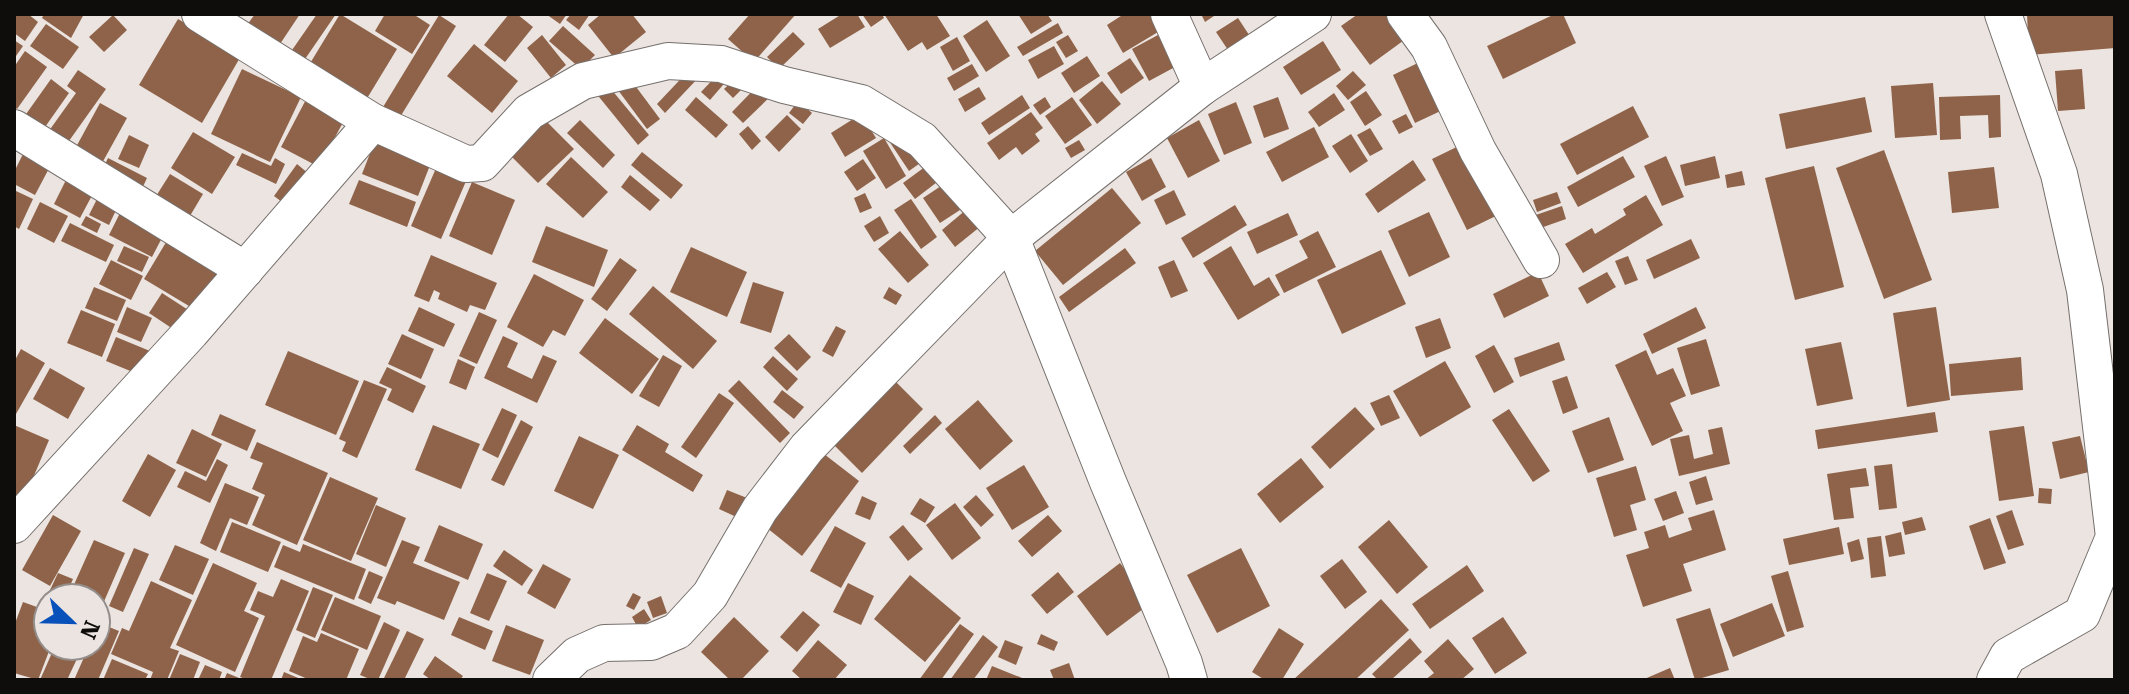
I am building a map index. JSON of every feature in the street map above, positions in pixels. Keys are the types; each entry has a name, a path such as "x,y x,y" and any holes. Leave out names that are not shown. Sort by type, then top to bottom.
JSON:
{"street":[{"path":"200,14 373,122 466,164 482,163 529,112 583,81 668,61 721,64 784,85 861,103 922,140 1011,238 1189,680"},
{"path":"1169,14 1202,87"},
{"path":"551,680 577,655 604,643 651,642 677,631 710,595 760,509 807,448 1011,238 1202,87 1313,14"},
{"path":"1405,14 1429,47 1478,151 1541,260"},
{"path":"1995,680 2008,656 2082,614 2114,537 2085,290 2059,174 2003,14"},
{"path":"14,525 191,332 373,122"},
{"path":"14,128 245,270"}],"building":[{"path":"14,14 28,14 38,22 25,41 14,33"},
{"path":"44,14 84,14 71,38 42,18"},
{"path":"255,14 300,14 274,53 242,32"},
{"path":"317,14 336,14 303,62 290,53"},
{"path":"340,14 397,49 363,105 306,70"},
{"path":"385,14 413,14 430,25 412,54 375,31"},
{"path":"509,14 517,14 533,27 505,62 484,45"},
{"path":"546,14 567,14 560,24"},
{"path":"571,14 590,14 579,30 566,20"},
{"path":"601,14 632,14 646,32 614,58 588,25"},
{"path":"750,14 796,14 754,62 728,39"},
{"path":"842,14 857,14 865,27 830,48 818,29"},
{"path":"862,14 882,14 884,18 871,27"},
{"path":"884,14 936,14 950,36 927,50 922,42 908,51"},
{"path":"1018,14 1047,14 1052,21 1031,34"},
{"path":"1124,14 1154,14 1163,29 1123,53 1107,25"},
{"path":"1201,14 1217,14 1205,22"},
{"path":"1358,14 1390,14 1407,38 1370,65 1341,26"},
{"path":"1555,14 1563,14 1576,43 1503,79 1487,46"},
{"path":"2027,14 2115,14 2115,48 2029,55"},
{"path":"113,15 127,30 104,52 89,37"},
{"path":"439,15 456,26 397,122 380,112"},
{"path":"1238,18 1253,41 1232,56 1216,32"},
{"path":"178,19 241,56 202,123 139,85"},
{"path":"987,20 1010,56 986,72 963,36"},
{"path":"1058,23 1063,33 1023,56 1017,47"},
{"path":"46,24 79,47 63,69 30,46"},
{"path":"563,26 595,55 581,69 549,41"},
{"path":"793,32 805,44 779,69 767,57"},
{"path":"542,35 566,65 551,78 527,48"},
{"path":"1068,35 1078,51 1066,58 1056,42"},
{"path":"1158,35 1175,67 1149,81 1132,49"},
{"path":"957,37 970,61 953,71 940,47"},
{"path":"14,40 23,46 14,59"},
{"path":"1323,41 1341,70 1301,95 1283,67"},
{"path":"474,44 518,81 492,113 447,76"},
{"path":"1054,46 1064,64 1038,79 1028,60"},
{"path":"25,51 47,67 17,109 14,107 14,67"},
{"path":"1087,56 1100,76 1074,93 1061,73"},
{"path":"1130,58 1144,78 1121,94 1107,73"},
{"path":"1424,60 1447,108 1415,123 1393,75"},
{"path":"972,64 979,76 954,91 947,78"},
{"path":"692,67 701,75 665,113 657,104"},
{"path":"242,69 301,97 270,162 211,134"},
{"path":"2082,69 2085,109 2058,111 2055,71"},
{"path":"78,70 106,89 59,155 41,142 76,93 67,86"},
{"path":"721,71 729,78 710,100 701,92"},
{"path":"1353,71 1366,85 1348,100 1336,86"},
{"path":"742,72 750,81 733,98 724,89"},
{"path":"628,76 660,119 647,129 615,86"},
{"path":"51,79 69,93 38,137 19,124"},
{"path":"763,80 775,92 743,123 732,112"},
{"path":"1102,81 1121,104 1097,124 1079,100"},
{"path":"606,83 649,135 638,145 595,92"},
{"path":"1933,83 1937,135 1895,138 1891,86"},
{"path":"979,87 986,99 965,112 958,99"},
{"path":"1366,91 1382,115 1365,126 1350,102"},
{"path":"310,92 348,113 319,167 281,147"},
{"path":"1334,93 1345,110 1319,127 1308,112"},
{"path":"1022,95 1030,108 989,135 981,123"},
{"path":"2000,95 2001,137 1989,138 1988,115 1960,116 1961,139 1940,140 1939,97"},
{"path":"696,97 728,125 716,138 685,110"},
{"path":"1045,97 1051,107 1040,115 1033,105"},
{"path":"1072,97 1092,125 1065,144 1045,116"},
{"path":"1278,97 1289,129 1264,138 1253,106"},
{"path":"1865,97 1872,132 1786,149 1779,114"},
{"path":"798,101 812,113 803,124 789,113"},
{"path":"1236,102 1252,143 1224,155 1208,114"},
{"path":"100,103 127,118 96,174 69,160"},
{"path":"1633,106 1649,137 1577,175 1560,144"},
{"path":"1031,112 1043,128 1035,134 1040,141 1022,155 1016,147 999,160 987,143"},
{"path":"861,114 876,138 845,157 831,133"},
{"path":"1406,114 1413,127 1399,134 1392,121"},
{"path":"787,115 801,129 779,152 765,137"},
{"path":"541,116 574,149 538,183 506,151"},
{"path":"580,120 615,155 603,168 567,133"},
{"path":"1199,120 1220,161 1188,178 1167,138"},
{"path":"748,126 761,141 752,150 739,134"},
{"path":"1314,127 1329,157 1282,182 1266,152"},
{"path":"1370,128 1383,149 1370,156 1357,135"},
{"path":"193,132 235,157 212,194 171,168"},
{"path":"378,133 434,155 418,196 362,174"},
{"path":"1351,134 1368,161 1350,173 1332,146"},
{"path":"129,135 149,145 139,168 118,159"},
{"path":"884,138 906,176 886,189 863,151"},
{"path":"1079,140 1085,150 1071,158 1065,148"},
{"path":"889,141 923,161 909,171"},
{"path":"1467,142 1502,213 1467,230 1432,159"},
{"path":"27,146 54,159 35,195 14,184 14,172"},
{"path":"1884,150 1932,280 1884,299 1836,168"},
{"path":"642,152 683,185 671,199 631,165"},
{"path":"242,153 271,166 275,158 285,164 276,184 236,165"},
{"path":"1623,156 1635,177 1578,207 1567,187"},
{"path":"1666,156 1684,197 1662,206 1644,166"},
{"path":"1715,156 1720,178 1685,186 1680,165"},
{"path":"571,157 608,192 583,218 546,184"},
{"path":"108,158 147,178 138,197 99,177"},
{"path":"1151,158 1166,187 1142,201 1126,172"},
{"path":"440,159 470,172 441,239 411,226"},
{"path":"863,159 876,178 857,191 844,172"},
{"path":"1413,160 1426,180 1378,213 1365,194"},
{"path":"933,161 945,176 915,199 903,183"},
{"path":"297,164 309,174 286,205 274,196"},
{"path":"1814,166 1844,287 1795,300 1765,178"},
{"path":"1994,167 1999,208 1952,213 1948,172"},
{"path":"1742,171 1745,185 1727,188 1725,175"},
{"path":"70,172 97,186 80,218 54,204"},
{"path":"170,174 203,194 187,221 153,201"},
{"path":"630,175 660,200 650,211 621,187"},
{"path":"359,180 416,202 407,227 349,204"},
{"path":"472,182 515,200 492,255 449,236"},
{"path":"944,184 960,210 940,223 923,198"},
{"path":"1112,188 1141,223 1063,285 1035,251"},
{"path":"1174,190 1186,215 1166,225 1154,200"},
{"path":"16,191 33,199 19,229 14,226"},
{"path":"1557,192 1561,203 1537,212 1533,200"},
{"path":"865,193 872,208 860,213 854,198"},
{"path":"1646,195 1663,225 1583,273 1565,244 1592,228 1595,234 1626,215 1623,209"},
{"path":"98,197 118,206 109,225 89,215"},
{"path":"911,199 937,237 921,249 894,210"},
{"path":"40,202 68,216 54,243 27,229"},
{"path":"1235,205 1247,225 1193,258 1181,238"},
{"path":"1562,206 1566,219 1532,231 1527,218"},
{"path":"122,209 165,232 152,257 109,235"},
{"path":"967,209 981,226 955,247 942,230"},
{"path":"1429,212 1450,257 1409,277 1388,231"},
{"path":"1288,213 1298,235 1257,254 1247,232"},
{"path":"86,216 101,224 97,233 81,225"},
{"path":"880,216 889,233 874,242 864,226"},
{"path":"70,223 114,245 106,262 61,241"},
{"path":"546,226 608,250 594,287 532,262"},
{"path":"900,231 929,265 908,283 878,249"},
{"path":"1318,231 1336,267 1284,293 1275,275 1308,258 1299,241"},
{"path":"168,239 228,275 204,315 144,279"},
{"path":"1691,239 1700,258 1654,279 1646,260"},
{"path":"124,246 149,257 142,272 117,261"},
{"path":"1231,246 1254,286 1269,277 1280,295 1238,320 1203,263"},
{"path":"691,247 747,272 727,317 670,292"},
{"path":"1125,248 1136,263 1069,312 1059,297"},
{"path":"1381,250 1406,304 1342,334 1317,280"},
{"path":"431,255 497,283 485,310 470,305 467,312 438,299 440,293 434,290 429,302 414,296"},
{"path":"1628,256 1638,280 1625,285 1615,261"},
{"path":"620,258 637,270 607,311 591,299"},
{"path":"111,260 143,276 131,300 99,284"},
{"path":"1174,260 1188,291 1171,298 1158,267"},
{"path":"1538,272 1549,296 1504,318 1493,294"},
{"path":"1607,272 1616,287 1587,304 1578,288"},
{"path":"534,274 584,300 565,336 553,330 543,347 507,327"},
{"path":"753,282 784,292 771,333 740,323"},
{"path":"653,286 717,341 693,369 629,314"},
{"path":"94,287 126,300 117,321 85,308"},
{"path":"889,287 902,295 896,305 883,298"},
{"path":"162,293 196,315 182,335 149,313"},
{"path":"127,307 152,318 141,342 117,332"},
{"path":"419,307 455,324 444,347 408,331"},
{"path":"1696,307 1706,328 1652,354 1643,334"},
{"path":"1936,307 1950,400 1907,407 1893,313"},
{"path":"81,310 115,324 102,357 67,343"},
{"path":"479,312 497,320 477,364 459,356"},
{"path":"605,318 659,359 632,394 579,353"},
{"path":"1440,318 1451,348 1426,358 1415,327"},
{"path":"836,326 846,331 833,357 822,351"},
{"path":"402,334 434,349 421,379 388,364"},
{"path":"789,334 811,357 797,371 774,348"},
{"path":"503,336 518,343 507,367 532,379 543,355 557,361 537,403 484,378"},
{"path":"116,337 150,351 140,375 106,361"},
{"path":"1706,339 1720,386 1691,395 1677,348"},
{"path":"1559,342 1565,360 1520,377 1514,358"},
{"path":"1841,342 1853,399 1817,406 1805,349"},
{"path":"1494,345 1514,382 1494,393 1475,356"},
{"path":"21,349 45,363 16,414 14,362"},
{"path":"1646,350 1657,375 1673,368 1686,396 1670,403 1683,431 1652,446 1615,365"},
{"path":"288,351 359,381 336,435 265,405"},
{"path":"663,355 682,366 659,407 639,396"},
{"path":"773,356 798,379 787,391 763,367"},
{"path":"2021,357 2023,390 1951,396 1949,364"},
{"path":"458,359 475,367 466,390 449,383"},
{"path":"1445,361 1471,407 1420,437 1393,391"},
{"path":"387,367 426,386 413,413 387,400 392,389 379,383"},
{"path":"50,368 85,388 68,419 33,399"},
{"path":"1567,376 1578,408 1563,414 1552,381"},
{"path":"364,380 387,389 357,458 342,451 346,442 339,439"},
{"path":"739,380 790,433 780,443 728,391"},
{"path":"895,381 923,409 862,473 833,444"},
{"path":"782,390 804,407 794,419 773,402"},
{"path":"719,393 734,403 696,458 681,447"},
{"path":"1389,395 1400,418 1381,426 1370,403"},
{"path":"978,400 1013,441 980,470 945,429"},
{"path":"1355,407 1375,429 1330,469 1311,447"},
{"path":"502,408 517,415 498,458 482,450"},
{"path":"1509,409 1550,471 1533,482 1492,420"},
{"path":"1935,412 1938,432 1818,449 1815,430"},
{"path":"220,414 256,430 247,451 211,435"},
{"path":"935,415 942,423 910,454 903,446"},
{"path":"1609,417 1624,460 1588,473 1572,431"},
{"path":"521,420 533,427 504,486 491,480"},
{"path":"14,425 49,440 17,516 14,515"},
{"path":"433,425 480,444 461,489 415,470"},
{"path":"637,425 669,444 665,452 703,475 693,492 622,450"},
{"path":"2024,426 2034,496 1999,501 1989,431"},
{"path":"1722,427 1730,464 1679,476 1670,439 1689,435 1694,459 1713,454 1708,430"},
{"path":"192,429 222,444 206,477 176,463"},
{"path":"579,436 619,455 593,509 554,491"},
{"path":"2080,436 2089,472 2060,479 2052,442"},
{"path":"257,442 328,473 297,545 252,525 265,495 252,489 263,463 250,458"},
{"path":"148,454 176,470 150,517 122,501"},
{"path":"824,454 859,481 802,556 767,528"},
{"path":"1301,458 1324,487 1280,523 1257,494"},
{"path":"217,459 228,465 210,503 177,487 185,471 206,481"},
{"path":"1892,464 1897,508 1879,510 1874,466"},
{"path":"1024,465 1049,507 1012,530 986,488"},
{"path":"1636,466 1646,500 1630,505 1637,530 1614,537 1596,478"},
{"path":"1866,468 1869,486 1850,488 1854,518 1834,520 1827,474"},
{"path":"1706,476 1713,500 1696,505 1689,482"},
{"path":"330,477 378,498 351,561 303,540"},
{"path":"225,483 259,497 247,525 230,518 216,551 200,543"},
{"path":"2039,488 2052,489 2051,504 2038,503"},
{"path":"727,490 752,500 743,520 719,509"},
{"path":"1676,491 1684,513 1663,521 1654,499"},
{"path":"976,495 994,515 981,527 963,507"},
{"path":"862,496 877,503 870,520 855,514"},
{"path":"920,498 935,507 925,523 910,514"},
{"path":"955,503 981,538 952,560 926,525"},
{"path":"376,505 406,518 386,567 356,554"},
{"path":"1714,510 1726,550 1683,564 1692,591 1643,607 1626,555 1649,548 1644,532 1665,525 1669,538 1692,530 1688,518"},
{"path":"2012,510 2024,545 2008,550 1996,516"},
{"path":"53,515 81,531 52,582 43,582 22,570"},
{"path":"1048,515 1062,531 1032,557 1018,541"},
{"path":"1922,517 1926,530 1905,535 1902,522"},
{"path":"1990,518 2006,563 1984,570 1969,526"},
{"path":"1389,520 1428,567 1397,594 1358,547"},
{"path":"232,522 281,542 268,572 220,552"},
{"path":"439,525 483,544 468,580 424,561"},
{"path":"903,525 923,549 908,561 889,537"},
{"path":"835,526 866,543 841,588 810,571"},
{"path":"1839,527 1844,554 1789,565 1783,539"},
{"path":"1901,532 1905,554 1889,557 1885,536"},
{"path":"1881,536 1886,576 1871,578 1867,538"},
{"path":"1859,539 1864,559 1851,562 1847,543"},
{"path":"94,540 125,553 112,583 75,582"},
{"path":"402,540 420,547 413,563 460,582 444,620 397,601 395,605 377,598"},
{"path":"303,544 366,569 354,600 274,567 283,545 300,552"},
{"path":"175,545 209,559 193,595 159,580"},
{"path":"134,548 149,554 123,612 112,607 112,599"},
{"path":"1241,548 1270,606 1217,633 1187,575"},
{"path":"504,550 533,570 522,586 493,566"},
{"path":"1342,559 1367,592 1345,609 1320,576"},
{"path":"213,563 257,583 244,611 259,618 235,672 176,645"},
{"path":"1120,563 1151,603 1107,636 1077,596"},
{"path":"543,564 571,579 555,609 527,593"},
{"path":"1467,565 1484,591 1430,629 1412,604"},
{"path":"369,571 383,577 371,604 358,598"},
{"path":"1788,571 1804,627 1787,632 1771,576"},
{"path":"1058,572 1074,592 1047,614 1031,595"},
{"path":"58,573 73,579 72,582 54,582"},
{"path":"487,573 507,581 489,621 470,613"},
{"path":"910,575 961,618 925,662 874,619"},
{"path":"281,579 309,591 271,680 248,680 240,677 265,616 250,610 258,591 273,597"},
{"path":"151,581 192,600 170,648 179,651 167,680 150,680 153,672 112,654 122,628 129,631"},
{"path":"848,583 874,596 861,625 833,612"},
{"path":"313,587 333,595 315,638 296,630"},
{"path":"633,593 641,597 634,610 626,606"},
{"path":"661,596 667,613 653,618 647,602"},
{"path":"335,597 381,616 367,650 321,630"},
{"path":"1381,599 1409,630 1355,680 1293,680"},
{"path":"23,602 32,605 32,662 45,662 38,680 14,673 14,626"},
{"path":"1772,603 1785,636 1733,657 1720,624"},
{"path":"1710,608 1729,670 1695,680 1676,619"},
{"path":"644,609 651,620 638,628 632,617"},
{"path":"803,611 820,625 797,652 780,637"},
{"path":"459,617 493,631 485,650 451,635"},
{"path":"734,617 769,651 741,680 730,680 701,652"},
{"path":"1503,617 1527,653 1495,674 1472,638"},
{"path":"384,622 400,630 378,680 372,680 360,675"},
{"path":"960,624 974,634 941,680 919,680"},
{"path":"506,625 544,640 530,675 492,661"},
{"path":"112,628 119,631 112,647"},
{"path":"1279,628 1304,644 1282,680 1265,680 1252,672"},
{"path":"407,631 424,639 404,680 383,680"},
{"path":"321,633 359,649 346,680 310,680 289,671 303,636 317,642"},
{"path":"1041,634 1058,642 1054,651 1037,644"},
{"path":"983,635 998,647 973,680 950,680"},
{"path":"1410,638 1422,652 1391,680 1378,680 1372,674"},
{"path":"1448,639 1474,669 1461,680 1425,680 1434,673 1424,661"},
{"path":"818,640 847,665 834,680 802,680 792,671"},
{"path":"1005,640 1023,647 1016,665 998,657"},
{"path":"180,654 200,662 193,680 169,680"},
{"path":"435,656 463,676 460,680 431,680 423,674"},
{"path":"112,659 148,674 145,680 103,680"},
{"path":"48,662 75,662 67,680 40,680"},
{"path":"82,662 106,662 98,680 74,680"},
{"path":"1069,663 1075,680 1054,680 1050,670"},
{"path":"205,665 222,672 219,680 198,680"},
{"path":"992,666 1027,680 986,680"},
{"path":"1670,668 1675,680 1642,680"},
{"path":"284,672 303,680 281,680"},
{"path":"227,673 244,680 224,680"}]}
